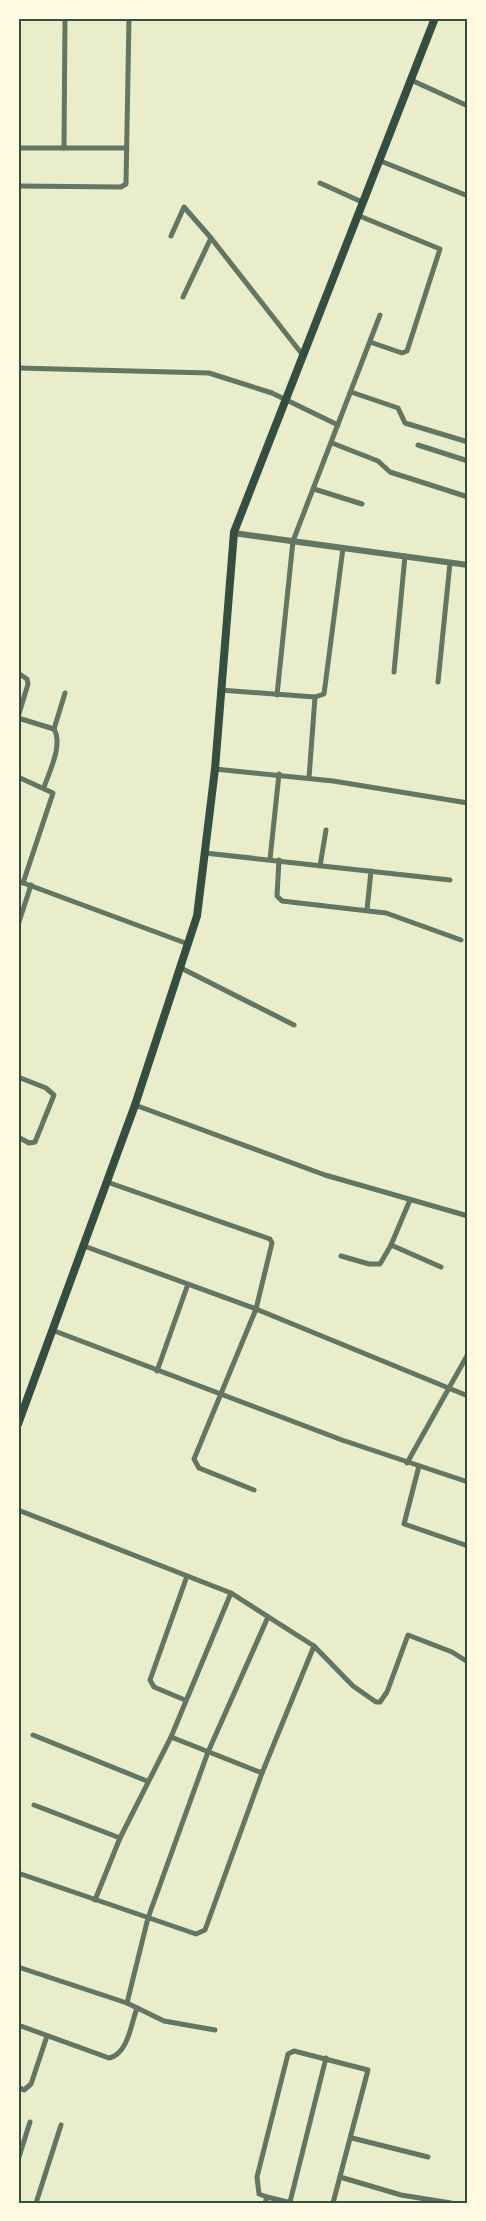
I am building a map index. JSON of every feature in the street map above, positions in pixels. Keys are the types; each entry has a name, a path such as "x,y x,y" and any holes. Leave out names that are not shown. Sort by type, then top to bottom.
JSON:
{"highway":[{"path":"18,1424 135,1105 199,908 215,769 234,533 435,18"}],"street":[{"path":"64,148 65,18"},
{"path":"18,186 121,187 126,181 129,18"},
{"path":"411,80 468,106"},
{"path":"18,148 126,148"},
{"path":"378,160 468,196"},
{"path":"320,183 362,202"},
{"path":"171,236 184,207 302,354"},
{"path":"357,215 440,249 408,351 402,352 370,342"},
{"path":"183,297 211,238"},
{"path":"277,695 293,541 380,315"},
{"path":"18,368 209,373 272,393 338,425"},
{"path":"351,392 398,408 405,423 468,442"},
{"path":"332,442 378,461 390,472 468,497"},
{"path":"418,445 468,461"},
{"path":"314,489 362,504"},
{"path":"234,533 468,565"},
{"path":"220,690 315,697 324,694 343,548"},
{"path":"394,672 405,556"},
{"path":"438,682 450,562"},
{"path":"18,672 27,679 28,684 18,717 54,729"},
{"path":"44,787 57,746 54,729 65,693"},
{"path":"309,778 315,697"},
{"path":"215,769 309,778 468,803"},
{"path":"270,859 279,774"},
{"path":"18,777 52,791 52,797 21,882 188,944"},
{"path":"321,866 327,830"},
{"path":"205,853 450,879"},
{"path":"279,860 277,896 282,902 367,910 403,917 461,940"},
{"path":"367,910 371,871"},
{"path":"18,925 31,885"},
{"path":"181,968 294,1025"},
{"path":"18,1077 46,1088 54,1095 35,1142 29,1143 18,1137"},
{"path":"135,1105 252,1150 468,1216"},
{"path":"107,1182 270,1239 273,1248 256,1309 222,1396 197,1451 195,1463 199,1468 254,1490"},
{"path":"340,1256 377,1265 392,1245 410,1200"},
{"path":"392,1245 441,1267"},
{"path":"84,1246 256,1309 446,1389 468,1396"},
{"path":"157,1371 188,1284"},
{"path":"52,1330 222,1396 407,1463 468,1482"},
{"path":"407,1463 446,1389 468,1354"},
{"path":"419,1466 404,1524 468,1546"},
{"path":"18,1510 231,1593 315,1646 353,1686 376,1702 380,1702 387,1692 408,1635 452,1652 468,1662"},
{"path":"185,1700 154,1687 150,1680 187,1576"},
{"path":"95,1900 120,1838 171,1737 231,1593"},
{"path":"127,2003 148,1918 208,1752 268,1617"},
{"path":"18,1873 196,1934 205,1930 262,1773 315,1646"},
{"path":"33,1735 147,1781"},
{"path":"171,1737 262,1773"},
{"path":"34,1805 120,1838"},
{"path":"18,1966 127,2003 164,2021 215,2030"},
{"path":"18,2025 96,2055 116,2057 122,2051 137,2008"},
{"path":"18,2087 24,2090 32,2084 47,2036"},
{"path":"326,2058 292,2203 266,2200 259,2194 257,2177 288,2054 294,2051 326,2058 368,2070 333,2203"},
{"path":"18,2160 30,2122"},
{"path":"36,2203 61,2125"},
{"path":"351,2138 428,2157"},
{"path":"340,2178 401,2195 451,2203"},
{"path":"399,2203 401,2195"}]}
